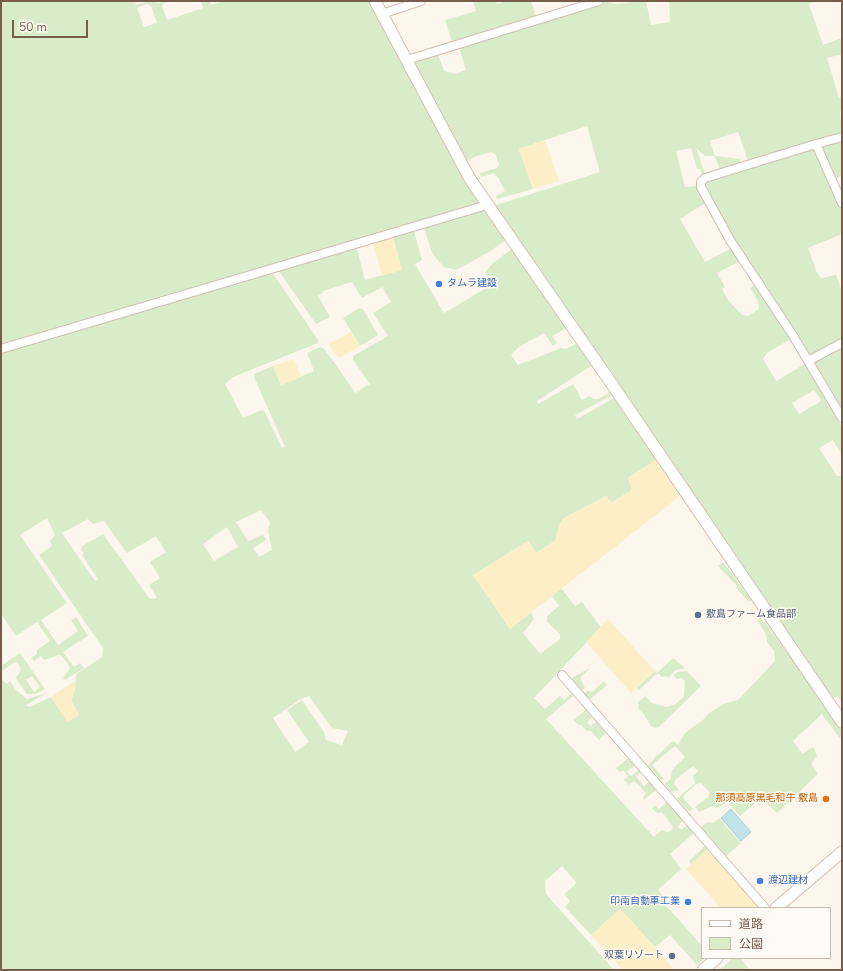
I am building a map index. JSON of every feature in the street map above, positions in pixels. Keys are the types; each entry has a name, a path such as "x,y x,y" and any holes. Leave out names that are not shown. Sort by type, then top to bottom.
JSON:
{"street":[{"path":"375,1 470,179 842,722"},
{"path":"382,14 421,1"},
{"path":"407,60 599,1"},
{"path":"842,136 705,178 701,182 701,187 730,240 808,361 842,418"},
{"path":"816,144 842,203"},
{"path":"1,349 487,205"},
{"path":"808,361 842,343"},
{"path":"562,675 764,907"},
{"path":"777,907 842,852"},
{"path":"703,970 716,959"}],"green space":[{"path":"1,1 135,1 136,5 150,1 156,1 157,3 171,1 164,3 162,6 167,20 203,8 201,1 209,1 211,5 224,1 370,1 404,64 438,54 444,71 456,74 466,70 459,47 605,1 616,4 646,1 651,25 670,22 669,1 816,1 809,4 823,45 842,38 842,54 827,58 839,98 842,97 842,110 840,111 842,132 748,161 738,132 710,141 715,156 705,156 696,148 705,174 702,175 700,169 697,169 691,148 676,151 685,187 696,186 707,202 680,219 705,262 732,248 740,261 717,273 725,287 722,289 728,300 742,315 748,316 759,309 758,301 750,288 755,285 767,304 773,298 746,262 704,194 703,190 706,182 812,149 816,151 842,210 842,234 808,248 817,273 821,278 836,275 842,291 842,423 822,388 822,380 815,368 816,361 825,356 824,354 811,361 805,360 793,341 789,340 767,353 763,359 776,381 805,364 842,428 842,451 840,452 833,440 819,448 837,476 842,476 842,703 837,697 833,698 666,456 628,478 632,490 611,503 606,496 564,518 560,523 555,541 536,553 528,541 473,575 510,629 531,612 534,619 523,633 540,654 560,639 560,634 547,622 547,616 559,606 552,596 561,588 575,606 582,602 601,627 534,698 545,709 560,696 564,700 571,694 573,696 546,719 654,837 662,830 667,832 671,831 673,827 662,812 657,813 652,808 656,805 659,809 668,801 684,820 677,826 681,830 688,824 695,832 670,854 681,869 658,890 666,899 664,903 701,945 701,959 704,959 697,965 670,935 655,947 620,909 591,935 565,907 570,901 564,894 575,885 576,882 562,866 545,881 546,894 614,970 1,970 1,678 6,684 10,681 16,690 27,699 47,693 26,705 30,707 51,697 68,722 79,715 71,700 75,691 76,674 102,657 103,648 39,555 52,546 50,541 55,535 47,518 20,535 67,603 41,620 58,645 78,631 71,620 76,617 88,636 63,652 74,667 80,663 84,668 65,680 63,678 70,668 63,657 59,655 44,660 41,656 34,661 31,658 37,654 37,650 50,641 37,622 16,636 1,614","holes":["147,4 151,6 157,23 144,27 137,8","587,126 600,172 484,209 460,166 474,157 491,152 496,155 499,165 497,168 480,173 481,177 494,173 499,179 505,191 496,196 497,199 533,189 519,149","422,222 432,252 444,267 456,270 489,252 506,240 512,249 493,263 485,272 491,285 444,313 415,264 422,260 414,231 393,237 401,270 365,280 357,249 352,250 351,243","276,267 316,324 330,317 318,296 324,292 323,291 352,282 362,298 382,287 391,302 373,313 388,336 353,356 353,360 370,384 355,393 337,366 323,348 320,347 307,353 314,371 281,385 273,366 254,374 285,447 282,448 265,412 262,410 243,418 225,384 233,377 318,343 318,340 274,275 272,273 257,277 255,274","569,318 628,404 623,407 616,397 577,419 575,415 614,394 612,391 598,399 594,399 589,396 582,400 573,384 538,404 537,401 591,366 592,362 579,342 566,349 561,348 518,365 511,355 519,347 544,333 553,346 557,343 552,336 567,328 563,321","814,390 821,401 799,414 792,403","261,510 270,522 268,531 272,550 259,557 253,548 266,540 263,535 248,541 236,522","88,519 93,524 104,521 127,553 156,536 166,552 150,562 160,578 149,585 157,598 150,599 103,534 82,546 81,550 84,553 82,555 98,579 95,581 62,533","227,527 238,547 214,561 203,544","309,696 332,728 348,731 342,745 326,740 324,732 302,700 287,710 309,742 295,752 273,718 301,699"]},
{"path":"473,1 496,1 497,4 507,1 531,1 536,16 452,42 445,20 476,11"},
{"path":"842,138 842,176 835,179 822,151 825,144"},
{"path":"715,156 740,159 741,164 720,170"},
{"path":"359,308 363,309 377,333 377,336 360,346 343,318"},
{"path":"723,562 751,600 749,602 736,588 737,586 718,566"},
{"path":"761,617 842,728 842,741 822,714 793,741 803,754 812,747 814,748 817,756 811,764 818,774 777,813 761,798 740,816 728,802 719,807 716,808 713,806 699,812 695,807 708,797 710,793 701,783 696,784 684,795 683,798 693,809 689,812 677,799 695,783 693,776 698,771 693,766 675,780 674,784 679,790 671,792 664,784 671,779 672,770 685,757 675,746 652,765 664,779 661,780 648,766 656,756 674,741 678,745 685,733 704,719 708,714 723,704 738,700 775,661 774,651 767,642 766,634 757,620"},
{"path":"20,653 45,689 35,694 27,694 16,678 21,669 18,663 15,662 1,672 1,666","holes":["32,676 40,687 34,692 26,680"]},
{"path":"673,658 685,668 676,670 668,678 666,676 662,677 659,674 655,675 639,690 637,688 655,671 657,673"},
{"path":"590,668 580,678 585,688 580,692 571,682 573,677"},
{"path":"687,671 701,686 659,727 655,728 651,726 643,713 639,710 638,702 645,696 652,703 666,707 676,704 684,696 685,681 681,678 677,679 673,675 678,672"},
{"path":"604,681 607,685 588,701 582,694 587,691 592,692"},
{"path":"586,710 592,718 587,722 590,726 596,722 606,733 599,740 591,731 587,731 573,720"},
{"path":"629,758 635,765 627,772 631,776 639,770 641,772 636,776 644,786 650,781 657,789 644,800 643,798 646,793 634,781 629,785 624,780 628,776 623,770 620,772 616,768"},
{"path":"719,818 741,843 725,857 700,828 706,823 713,823"},
{"path":"705,846 708,849 691,864 689,861"},
{"path":"732,959 741,959 750,970 719,970"}],"sand":[{"path":"545,140 559,181 533,189 519,149"},
{"path":"393,237 402,270 382,276 373,243"},
{"path":"351,332 360,346 341,357 336,356 329,344"},
{"path":"294,359 301,377 281,385 273,366"},
{"path":"655,460 680,496 510,629 473,575 528,541 537,553 555,541 560,523 564,518 606,496 612,503 632,490 628,478"},
{"path":"608,619 655,671 631,693 586,642"},
{"path":"75,681 75,691 71,700 79,715 67,722 51,697"},
{"path":"708,849 758,907 720,907 686,869"},
{"path":"620,909 675,970 623,970 591,935"}],"water":[{"path":"731,809 751,832 741,841 721,818"}],"place":[{"name":"タムラ建設","path":"439,284"},
{"name":"敷島ファーム食品部","path":"698,615"},
{"name":"那須高原黒毛和牛 敷島","path":"826,799"},
{"name":"渡辺建材","path":"760,881"},
{"name":"印南自動車工業","path":"688,902"},
{"name":"双葉リゾート","path":"672,956"}]}
